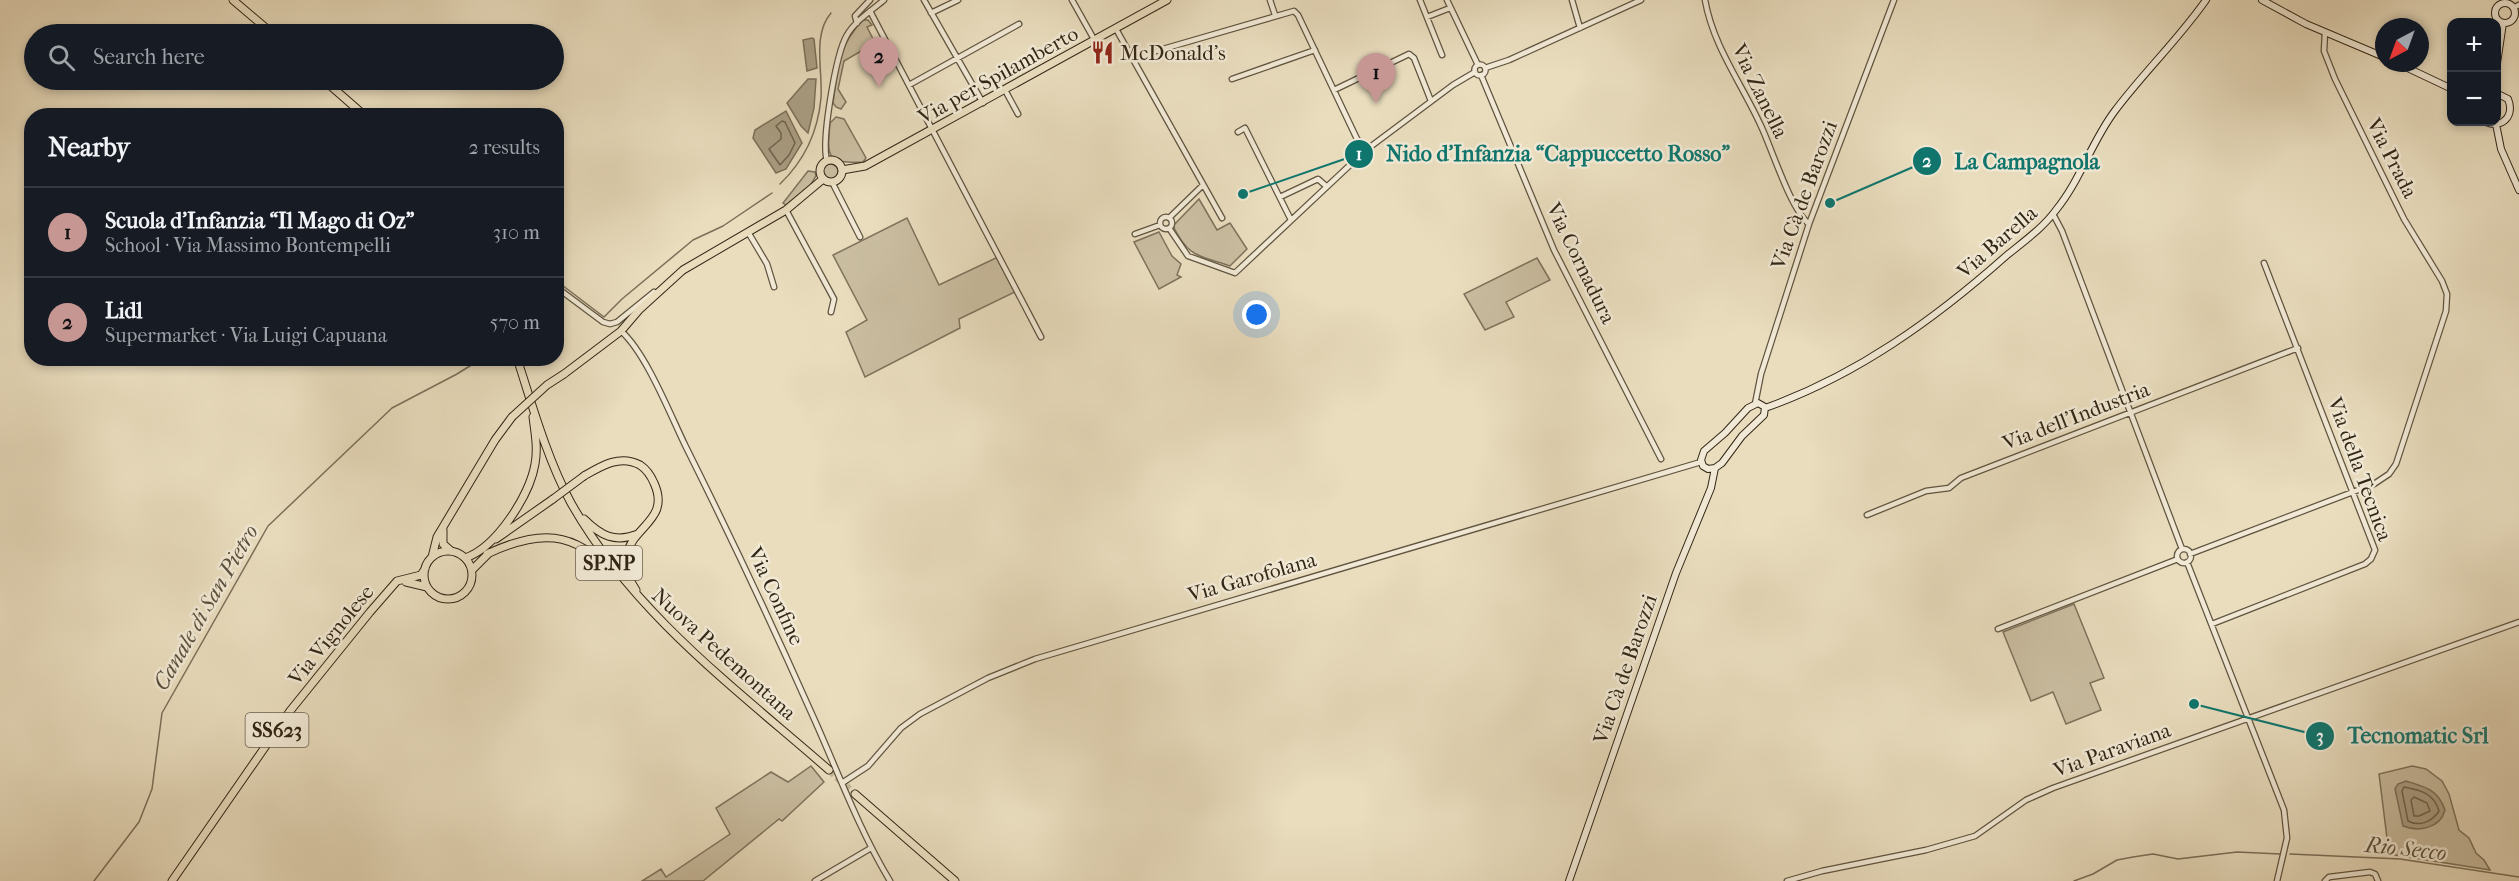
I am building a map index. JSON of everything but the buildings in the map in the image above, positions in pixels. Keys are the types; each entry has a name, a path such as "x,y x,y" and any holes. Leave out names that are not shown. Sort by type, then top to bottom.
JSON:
{"main road":[{"path":"233,0 261,24"},
{"name":"Via per Spilamberto","path":"842,170 865,166 1167,0"},
{"path":"335,90 356,108"},
{"path":"827,161 838,163 842,170 839,178 832,182 823,180 820,169 827,161"},
{"path":"427,587 425,569 432,557 437,537 495,440 512,417 547,385 621,331 639,310 682,270 786,210 823,180"},
{"name":"Nuova Pedemontana","path":"520,366 532,406 570,501 619,576 658,618 828,770"},
{"path":"485,551 509,519 530,482 537,449 532,406"},
{"path":"485,551 511,529 601,466 618,460 641,466 651,476 657,488 657,507 655,516 630,545 626,556 626,566 631,583 720,675"},
{"path":"570,501 595,530 605,536 627,538 640,533"},
{"path":"443,528 443,544 465,558 472,570"},
{"path":"465,558 532,537 571,542 593,554 635,600 658,618"},
{"path":"432,557 438,553 452,551"},
{"name":"Via Vignolese","path":"392,587 412,582 427,587 441,598 457,597 468,589 471,584 472,570 485,551"},
{"name":"Via Vignolese","path":"172,881 290,711 397,581 420,575 425,569"},
{"path":"855,794 955,881"}],"street":[{"path":"857,23 855,16 870,0"},
{"path":"827,161 824,151 825,141 839,55 848,33 884,0"},
{"path":"924,0 983,103"},
{"path":"932,13 958,0"},
{"path":"1072,0 1095,40"},
{"path":"1270,0 1275,15"},
{"path":"1420,0 1442,55"},
{"path":"1447,0 1478,65 1485,68"},
{"path":"1572,0 1580,28"},
{"path":"1475,72 1481,75 1485,68 1641,0"},
{"name":"Via Zanella","path":"1705,0 1710,23 1722,52 1762,128 1789,191 1809,224"},
{"name":"Via Cà de Barozzi","path":"1755,404 1761,374 1809,224 1894,0"},
{"name":"Via Barella","path":"1765,408 1790,399 1863,362 1922,324 1967,291 2053,214 2062,204 2112,114 2179,37 2206,0"},
{"path":"2262,0 2297,20 2375,53"},
{"path":"2500,4 2513,4 2512,19 2503,23 2496,18 2495,10 2500,4"},
{"path":"1427,17 1450,8"},
{"path":"870,11 1041,337"},
{"path":"1131,58 1275,15 1296,12 1357,139 1366,150"},
{"path":"2501,36 2503,23"},
{"path":"909,86 1019,24"},
{"path":"1116,29 1222,218"},
{"name":"Via Prada","path":"2325,32 2322,46 2335,79 2404,219 2442,281 2447,294 2446,311 2396,464 2385,478 2353,491"},
{"path":"1232,80 1315,50"},
{"path":"1334,90 1409,54 1414,58 1431,101"},
{"path":"1169,228 1188,256 1235,273 1366,150 1431,101 1475,72 1478,65"},
{"path":"2416,72 2447,87"},
{"name":"Via Cornadura","path":"1481,75 1554,250 1661,459"},
{"path":"1005,90 1018,114"},
{"path":"2501,96 2508,99 2510,113 2501,123"},
{"path":"2510,113 2518,115"},
{"path":"2496,126 2501,149 2519,190"},
{"path":"1238,132 1245,128 1291,220"},
{"path":"1280,197 1314,180 1321,180 1326,186"},
{"path":"832,182 860,237"},
{"path":"1136,234 1160,225 1163,218 1169,218 1203,185"},
{"path":"786,210 834,299 831,312"},
{"path":"2053,214 2062,231 2182,549"},
{"path":"1169,218 1172,223 1169,228"},
{"path":"1160,225 1164,229 1169,228"},
{"path":"748,232 767,264 774,287"},
{"name":"Via della Tecnica","path":"2212,624 2368,562 2374,554 2374,545 2265,263"},
{"path":"564,293 603,322 610,324 671,281"},
{"name":"Via Confine","path":"621,331 631,339 698,470 776,632 871,848 890,881"},
{"name":"Via dell’Industria","path":"1867,515 1926,491 1948,488 1961,478 2298,348"},
{"path":"1755,404 1761,404 1765,408 1764,415 1742,436 1722,464 1715,468 1705,469 1701,462 1704,451 1755,404"},
{"name":"Via Garofolana","path":"842,783 868,766 901,728 920,714 988,678 1035,659 1701,462"},
{"name":"Via Cà de Barozzi","path":"1569,881 1676,573 1711,488 1715,468"},
{"path":"2277,881 2287,838 2286,819 2187,562 2190,554 2353,491"},
{"path":"2182,549 2188,550 2190,554"},
{"path":"2178,559 2178,553 2182,549"},
{"path":"1998,629 2178,559 2187,562"},
{"name":"Via Paraviana","path":"1787,881 1822,871 1926,850 1975,836 2026,800 2053,788 2519,622"},
{"path":"815,881 871,848"},
{"path":"2325,881 2329,877 2370,872 2375,874 2378,881"}],"shaded area":[{"path":"863,20 868,20 872,25 867,27 875,43 844,61 838,89 846,102 841,109 833,103 840,58 848,39"},
{"path":"836,117 844,119 866,158 863,162 842,162 836,160 829,151 830,123"},
{"path":"827,164 833,164 838,172 836,178 827,180 822,175 822,169"},
{"path":"808,171 815,172 816,176 810,186 786,205 783,203"},
{"path":"1199,199 1217,230 1230,223 1247,249 1230,266 1202,257 1190,250 1173,226"},
{"path":"907,218 939,285 998,257 1017,291 959,319 960,328 865,377 846,332 867,320 833,255"},
{"path":"1159,232 1172,256 1181,264 1177,275 1181,277 1159,289 1134,242"},
{"path":"1537,258 1550,280 1506,302 1514,317 1485,330 1464,294"},
{"path":"2074,604 2104,678 2090,683 2101,710 2066,724 2053,692 2031,701 2003,632"},
{"path":"811,766 824,782 782,821 779,819 703,881 642,881 661,869 666,877 730,834 716,808 771,772 788,782"},
{"path":"2412,766 2426,769 2442,781 2449,794 2459,830 2469,838 2476,853 2490,870 2389,854 2379,774"}],"water":[{"path":"814,39 817,68 807,71 803,40"},
{"path":"808,79 816,79 814,108 808,133 787,103"},
{"path":"786,111 802,143 786,169 776,173 753,138 755,130"},
{"path":"2406,781 2430,790 2439,797 2445,810 2433,825 2422,829 2403,826 2395,789 2398,784"}],"waterway":[{"name":"Canale di San Pietro","path":"780,184 803,155 817,122 821,98 820,42 825,22 831,13"},
{"name":"Canale di San Pietro","path":"564,287 604,317 622,299 693,240 723,226 772,193"},
{"name":"Canale di San Pietro","path":"94,881 139,822 152,789 162,713 268,526 392,408 470,366"},
{"name":"Rio Secco","path":"2074,881 2093,874 2117,860 2153,854 2178,859 2237,852 2280,854"},
{"name":"Rio Secco","path":"2290,854 2400,859 2519,877"}],"tunnel":[{"path":"829,770 855,794"}],"place":[{"name":"McDonald's","path":"1102,53"},
{"name":"Lidl","path":"879,87"},
{"name":"Scuola d’Infanzia “Il Mago di Oz”","path":"1376,103"},
{"name":"Nido d’Infanzia “Cappuccetto Rosso”","path":"1243,194"},
{"name":"La Campagnola","path":"1830,203"},
{"name":"Tecnomatic Srl","path":"2194,704"}]}
